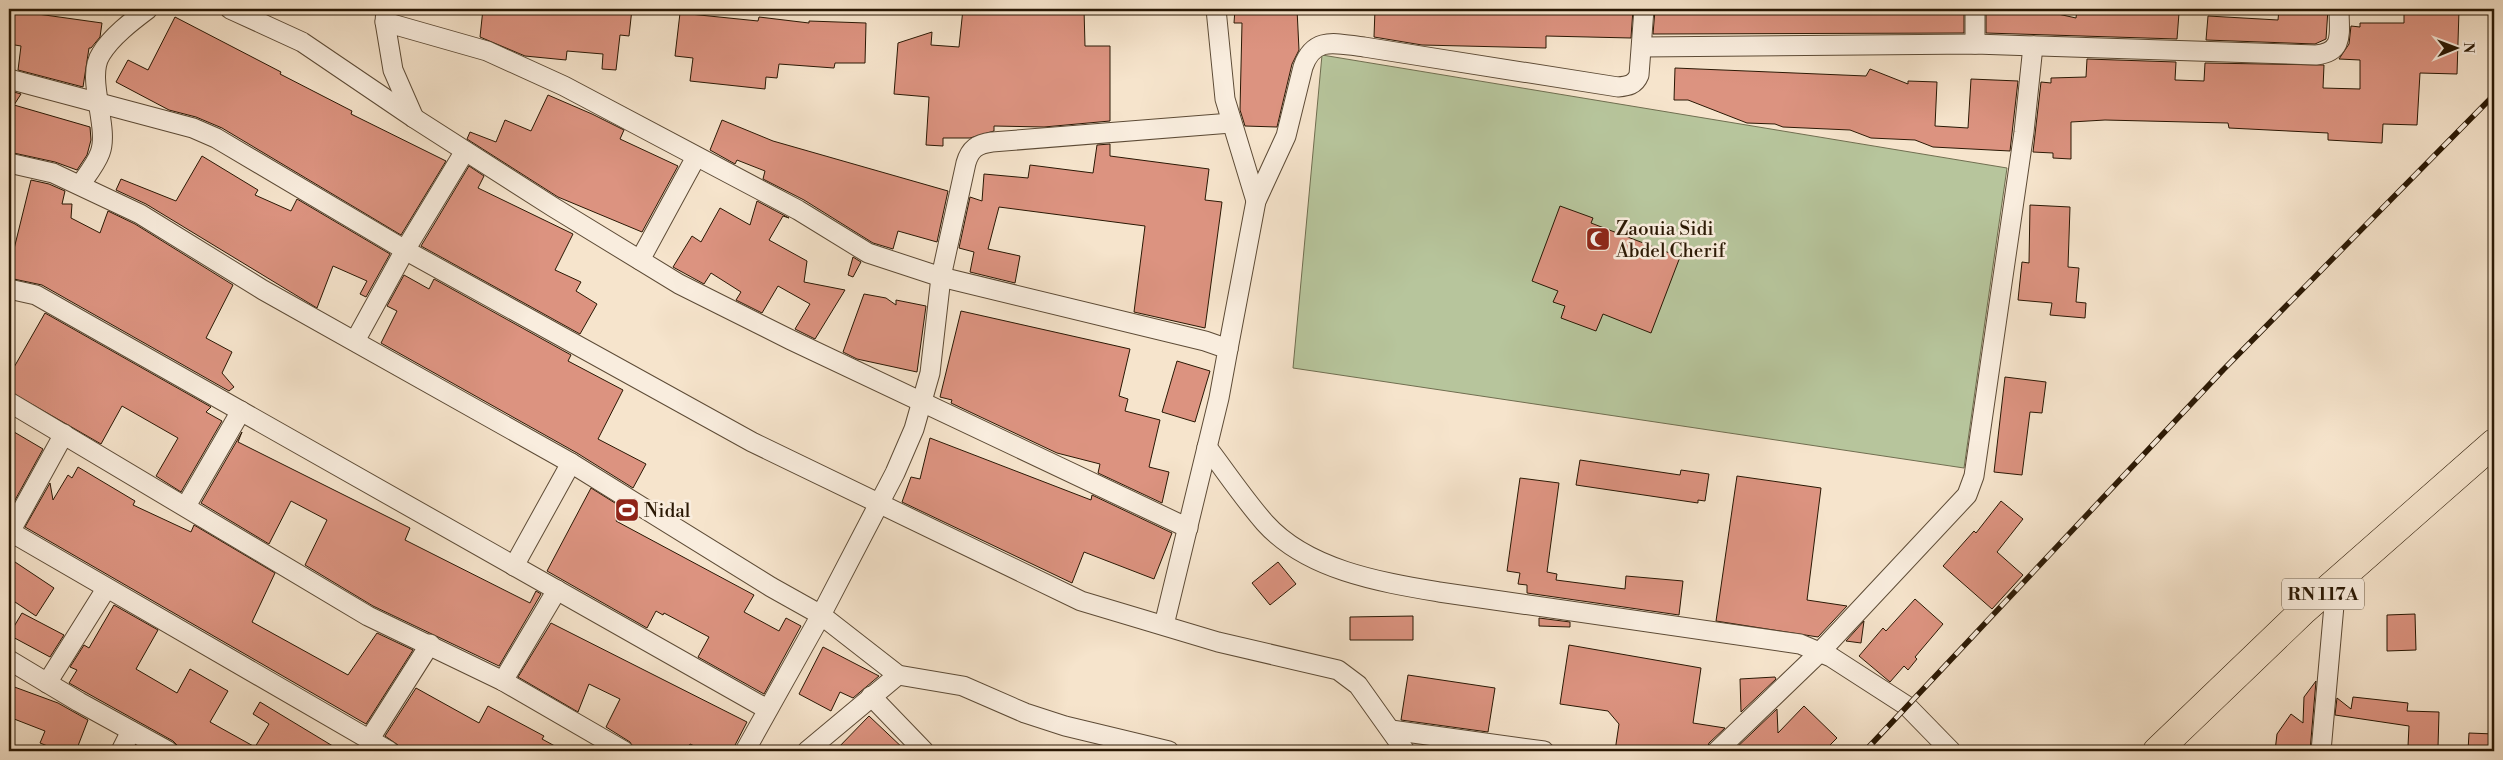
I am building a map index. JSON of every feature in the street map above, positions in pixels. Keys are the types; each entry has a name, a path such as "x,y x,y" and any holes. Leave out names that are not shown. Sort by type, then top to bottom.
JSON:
{"main road":[{"name":"RN 117A","path":"2157,751 2336,583 2494,443"}],"street":[{"path":"80,185 101,151 102,132 96,68 100,54 148,9"},
{"path":"230,9 302,42 465,151 679,284 791,340 922,400 1188,528"},
{"path":"1216,9 1222,79 1231,124 1256,201"},
{"path":"1164,625 1207,447 1256,201 1286,136 1307,56 1320,44 1364,47 1618,87 1632,84 1638,78 1644,9"},
{"path":"1975,9 1975,44"},
{"path":"1642,46 1975,44 2234,53 2327,54 2336,48 2339,9"},
{"path":"414,118 393,70 386,16 487,51 564,86 696,158 798,210 868,253 941,277 1195,339 1228,349"},
{"path":"1717,751 1820,652 1956,510 1970,487 2024,132 2032,46"},
{"path":"9,79 98,101 193,128 216,138 405,250 752,442 878,505 1081,601 1218,642 1338,670 1358,685 1405,751"},
{"path":"746,751 767,709 821,615 895,473 914,429 930,372 941,277 966,163 971,150 976,146 992,142 1038,137 1231,124"},
{"path":"355,341 405,250 465,151"},
{"path":"640,260 696,158"},
{"path":"9,163 53,173 140,214 263,290 571,463 771,587 821,615 898,675 963,686 1025,713 1065,726 1169,751"},
{"path":"9,289 36,295 767,709"},
{"path":"9,402 368,616 430,644 503,681 624,751"},
{"path":"186,506 241,412"},
{"path":"64,434 9,532 389,751"},
{"path":"1207,447 1265,524 1282,539 1318,560 1396,585 1800,644 1820,652 1848,668 1907,706 1951,751"},
{"path":"514,566 571,463"},
{"path":"2321,751 2336,583"},
{"path":"47,683 106,589"},
{"path":"503,681 557,590"},
{"path":"369,740 430,644"},
{"path":"9,660 131,732 168,751"},
{"path":"807,751 898,675"},
{"path":"871,696 924,751"},
{"path":"1391,730 1544,751"},
{"path":"122,751 131,732"}],"green space":[{"path":"1322,55 2007,168 1964,468 1293,368"}],"building":[{"path":"483,9 632,9 629,36 620,35 616,70 602,69 603,54 567,51 566,60 525,56 480,37"},
{"path":"963,9 1084,9 1085,46 1110,46 1110,121 1044,127 994,126 994,131 970,138 943,138 943,146 926,145 929,97 894,94 898,43 932,32 931,45 959,47"},
{"path":"1235,9 1297,9 1299,50 1292,64 1277,127 1245,126 1240,110 1242,23 1234,23"},
{"path":"1375,9 1633,9 1631,38 1546,36 1546,48 1422,45 1374,37"},
{"path":"1964,9 1964,33 1653,34 1655,10"},
{"path":"1986,9 2049,9 2049,12 2076,18 2077,9 2179,13 2177,39 1986,33"},
{"path":"2279,9 2328,9 2326,39 2315,44 2206,40 2208,16 2278,20"},
{"path":"2404,9 2459,10 2457,74 2420,73 2417,125 2383,124 2382,143 2328,140 2328,133 2229,128 2228,123 2105,120 2071,122 2071,159 2053,158 2053,153 2033,152 2041,82 2051,83 2051,78 2086,77 2087,59 2176,62 2175,80 2204,81 2205,63 2324,65 2323,88 2360,89 2360,60 2339,59 2349,44 2351,26 2360,27 2360,23 2404,23"},
{"path":"9,10 102,23 100,37 89,48 83,87 18,70 21,46 9,44"},
{"path":"680,13 758,21 759,17 809,23 809,21 866,23 865,63 835,63 834,68 779,64 777,78 766,77 765,89 690,81 693,58 675,56"},
{"path":"175,17 352,111 351,114 446,161 401,235 222,128 196,117 169,110 116,82 128,60 148,70"},
{"path":"1675,68 1866,76 1870,69 1908,84 1908,81 1937,82 1935,126 1968,128 1971,79 2018,81 2010,151 1933,147 1915,140 1871,138 1850,130 1783,127 1775,124 1747,123 1688,100 1674,100"},
{"path":"14,92 21,94 14,105 90,127 91,140 87,155 77,170 55,162 9,152 9,104 12,105"},
{"path":"548,95 624,130 620,139 678,166 642,232 558,197 467,139 470,132 496,142 505,120 531,131"},
{"path":"722,120 773,141 948,191 937,242 898,231 893,249 873,243 804,200 763,179 765,171 737,160 735,164 710,150"},
{"path":"1110,144 1110,156 1209,169 1205,200 1222,202 1205,328 1134,312 1145,226 999,207 988,249 1020,256 1015,283 970,272 974,252 959,248 970,197 982,201 984,174 1028,178 1030,165 1093,173 1097,145"},
{"path":"202,156 258,190 255,195 291,211 297,199 390,254 366,297 360,294 367,281 333,266 317,308 146,204 116,190 121,179 176,201"},
{"path":"469,166 484,176 478,188 573,234 555,270 581,282 576,291 597,304 580,334 421,246"},
{"path":"31,180 49,184 65,191 62,204 72,204 71,218 100,233 108,211 135,224 233,285 206,338 232,352 222,373 234,387 229,391 42,285 9,278 9,248 14,249"},
{"path":"757,201 789,218 783,216 769,240 807,261 804,282 845,290 815,339 795,329 810,304 778,286 762,313 736,300 741,292 711,273 704,284 673,267 692,236 701,242 720,208 750,225"},
{"path":"2030,205 2070,207 2068,267 2079,268 2076,302 2086,303 2085,318 2050,315 2052,303 2018,300 2022,262 2029,263"},
{"path":"1560,206 1593,218 1591,223 1680,257 1651,333 1603,314 1596,331 1561,318 1565,306 1553,302 1558,291 1532,281"},
{"path":"853,257 861,262 853,277 848,275"},
{"path":"404,275 429,289 434,279 571,355 568,361 623,390 598,439 646,464 633,488 577,453 381,343 397,311 387,306"},
{"path":"864,294 886,298 896,305 896,300 926,306 917,372 857,359 843,352"},
{"path":"961,311 1130,349 1119,396 1128,399 1125,411 1160,420 1149,467 1169,472 1162,503 1098,473 1100,464 1057,453 951,403 952,400 940,397"},
{"path":"45,313 211,407 206,412 222,421 181,492 156,476 178,438 122,406 101,444 9,391 9,376"},
{"path":"1177,361 1210,371 1195,422 1162,412"},
{"path":"2005,377 2046,382 2042,413 2030,412 2022,475 1994,472"},
{"path":"9,429 43,449 9,511"},
{"path":"242,432 238,442 410,528 405,540 530,603 536,591 541,594 499,666 373,606 305,565 327,520 291,501 269,544 201,503"},
{"path":"930,438 1091,500 1092,495 1172,533 1154,579 1084,552 1072,583 902,502 911,477 920,479"},
{"path":"1580,460 1680,475 1681,470 1709,474 1705,501 1698,500 1698,503 1576,485"},
{"path":"78,467 135,501 133,505 191,532 194,525 275,573 252,622 348,675 377,633 413,650 366,724 25,527 50,483 53,500 68,475 72,478"},
{"path":"1737,476 1821,488 1807,600 1847,606 1818,637 1716,621"},
{"path":"1520,478 1559,483 1547,572 1557,574 1556,580 1625,589 1626,576 1683,581 1679,615 1527,593 1527,585 1518,584 1520,573 1507,571"},
{"path":"591,488 623,508 616,521 754,595 744,612 779,631 786,618 801,626 764,694 698,657 709,637 664,613 663,615 656,611 647,628 547,571"},
{"path":"2001,501 2023,519 1997,552 2023,575 1992,609 1943,566 1974,531 1976,533"},
{"path":"9,558 54,588 36,616 9,598"},
{"path":"1278,562 1296,584 1270,605 1252,583"},
{"path":"1915,599 1943,624 1915,657 1917,659 1908,670 1904,666 1890,682 1859,656 1883,628 1886,631"},
{"path":"114,605 158,630 136,669 177,693 190,669 228,691 210,722 255,747 269,724 253,714 260,702 341,751 183,751 173,741 69,683 77,670 70,667 84,645 89,648"},
{"path":"22,613 64,635 50,657 9,635"},
{"path":"2415,614 2416,650 2387,651 2387,615"},
{"path":"1413,616 1413,640 1350,640 1350,617"},
{"path":"1539,618 1570,622 1570,627 1539,626"},
{"path":"1864,621 1861,643 1846,641"},
{"path":"551,623 747,722 732,751 705,751 690,744 686,751 635,751 630,742 606,727 620,699 589,684 578,712 518,677"},
{"path":"1569,645 1701,668 1693,723 1725,728 1709,743 1706,751 1615,751 1619,724 1608,711 1560,704"},
{"path":"823,647 879,676 853,698 840,692 831,711 799,694"},
{"path":"1408,675 1495,688 1488,732 1401,720"},
{"path":"1775,677 1776,679 1741,712 1740,679"},
{"path":"2316,681 2310,751 2275,751 2277,734 2291,714 2303,723 2304,697"},
{"path":"9,685 58,703 88,720 76,751 60,751 40,743 45,731 9,717"},
{"path":"416,688 479,723 488,706 544,736 542,739 564,751 400,751 398,745 385,736"},
{"path":"2353,697 2408,703 2407,711 2439,712 2438,747 2408,746 2409,726 2335,715 2337,698 2351,709"},
{"path":"1804,706 1837,738 1824,751 1733,751 1777,709 1778,733"},
{"path":"869,716 906,751 835,751"},
{"path":"2469,733 2494,734 2494,751 2468,751"}],"railway":[{"path":"1865,751 2223,370 2494,95"}],"place":[{"name":"Zaouia Sidi Abdel Cherif","path":"1598,239"},
{"name":"Nidal","path":"627,510"}]}
